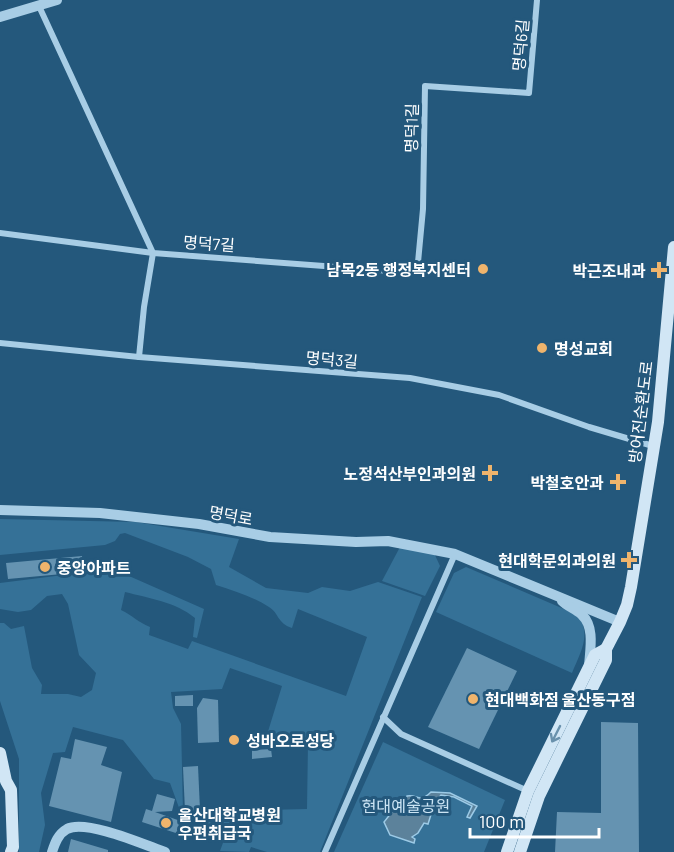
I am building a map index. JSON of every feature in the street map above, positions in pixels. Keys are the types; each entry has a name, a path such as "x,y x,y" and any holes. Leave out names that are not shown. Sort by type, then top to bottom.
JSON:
{"main road":[{"name":"방어진순환도로","path":"520,852 539,796 606,660 606,649 627,605 658,422 674,246"},
{"name":"방어진순환도로","path":"507,852 528,791 595,655 606,649"},
{"path":"0,753 6,781 11,790 13,847 9,852"}],"street":[{"path":"0,17 57,0"},
{"name":"명덕6길","path":"529,93 537,0"},
{"path":"38,4 153,253 139,357"},
{"name":"명덕1길","path":"417,273 423,209 425,86 529,93"},
{"name":"명덕7길","path":"0,233 153,253 417,273"},
{"name":"명덕3길","path":"0,343 139,357 410,378 499,395 653,446"},
{"name":"명덕로","path":"0,510 100,513 199,524 270,537 356,542 388,541 455,554 620,622"},
{"path":"325,852 455,554"},
{"path":"556,594 565,604 582,614 588,624 589,669"},
{"path":"383,717 402,734 528,791"},
{"path":"52,852 62,832 78,826 120,836 165,852"}],"green space":[{"path":"0,519 136,522 239,539 229,567 266,588 308,593 322,587 350,591 378,582 422,597 320,852 267,852 251,847 249,852 220,851 224,840 205,831 190,828 182,816 170,783 154,779 123,740 73,727 65,752 53,753 41,793 45,825 39,852 19,852 19,759 0,701 0,623 4,623 11,629 24,626 32,668 42,685 41,694 68,694 81,697 92,690 96,673 79,655 68,604 62,594 47,596 31,610 18,612 0,609 0,583 87,572 104,565 204,609 197,638 193,637 195,618 162,601 125,592 121,610 150,627 149,635 188,649 192,641 346,696 367,637 298,609 292,628 287,626 272,609 263,603 216,585 211,569 188,557 125,533 105,545 0,555","holes":["230,668 282,686 266,738 308,743 307,809 183,812 181,724 173,708 171,692 222,689"]},
{"path":"400,547 434,553 440,566 425,596 382,581"},
{"path":"466,567 578,615 582,622 584,637 572,673 436,612 454,573"},
{"name":"현대예술공원","path":"383,742 505,800 484,852 334,852"}],"shaded area":[{"path":"431,792 450,793 477,806 470,818 467,817 472,806 454,797 441,795 435,802 428,824 424,823 418,833 412,837 415,839 414,843 390,835 384,822 395,808 404,804 407,796 421,798"}],"building":[{"name":"중앙아파트","path":"82,556 84,572 8,579 6,563"},
{"name":"현대백화점 울산동구점","path":"467,648 517,671 479,749 428,727"},
{"path":"193,695 193,706 175,706 175,696"},
{"name":"성바오로성당","path":"203,698 218,700 219,742 198,743 197,708"},
{"path":"601,722 638,723 639,852 555,852 557,812 601,813"},
{"path":"75,739 107,747 101,765 122,772 111,822 49,806 61,757 71,759"},
{"path":"271,749 272,757 252,759 252,750"},
{"path":"198,766 200,810 185,811 183,767"},
{"path":"157,794 175,799 172,811 155,812 189,824 185,836 142,822 146,809 152,811"},
{"path":"71,839 108,850 108,852 68,852"}],"place":[{"name":"남목2동 행정복지센터","path":"483,269"},
{"name":"박근조내과","path":"659,270"},
{"name":"명성교회","path":"542,348"},
{"name":"노정석산부인과의원","path":"490,473"},
{"name":"박철호안과","path":"618,482"},
{"name":"현대학문외과의원","path":"629,560"},
{"name":"중앙아파트","path":"45,567"},
{"name":"현대백화점 울산동구점","path":"473,699"},
{"name":"성바오로성당","path":"234,740"},
{"name":"울산대학교병원 우편취급국","path":"166,823"}]}
